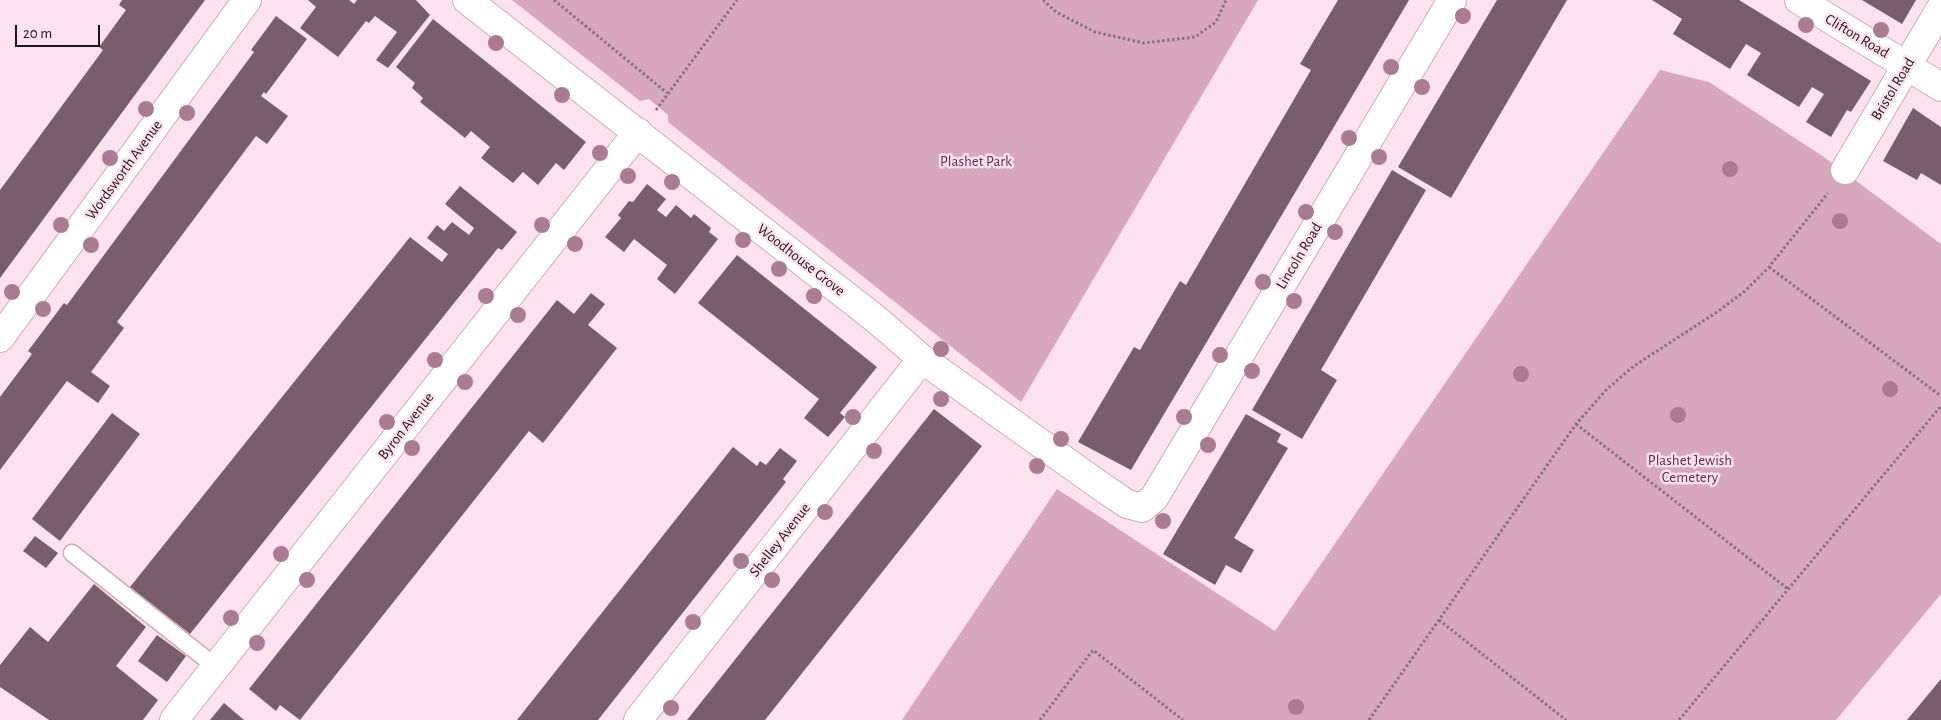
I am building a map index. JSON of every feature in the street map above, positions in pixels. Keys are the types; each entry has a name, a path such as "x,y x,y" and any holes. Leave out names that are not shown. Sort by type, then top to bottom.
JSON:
{"street":[{"name":"Wordsworth Avenue","path":"0,338 247,0"},
{"name":"Woodhouse Grove","path":"467,0 638,132 876,320 922,359 1127,504 1142,508"},
{"name":"Lincoln Road","path":"1142,508 1154,498 1452,0"},
{"name":"Clifton Road","path":"1799,0 1941,86"},
{"name":"Bristol Road","path":"1845,170 1941,8"},
{"name":"Byron Avenue","path":"174,720 638,132"},
{"name":"Shelley Avenue","path":"638,720 922,359"}],"lane":[{"path":"72,553 216,667"}],"path":[{"path":"554,0 667,93"},
{"path":"638,132 659,107 667,93 737,0"},
{"path":"1043,0 1056,12 1095,32 1144,43 1195,36 1216,22 1226,0"},
{"path":"1368,720 1576,424 1607,389 1634,366 1717,312 1745,291 1769,268 1845,170"},
{"path":"1769,268 1941,396"},
{"path":"1679,720 1941,406"},
{"path":"1576,424 1788,589"},
{"path":"1439,620 1566,720"},
{"path":"1040,720 1093,650 1183,720"}],"green space":[{"name":"Plashet Park","path":"512,0 1258,0 1021,402 668,122 668,115 649,99 640,101"},
{"name":"Plashet Jewish Cemetery","path":"1660,70 1709,82 1824,157 1941,244 1941,594 1836,720 902,720 1057,489 1275,631"}],"building":[{"path":"122,0 205,0 0,278 0,190 103,50 99,47 126,10 119,5"},
{"path":"308,0 349,0 354,4 357,0 416,0 430,15 388,68 376,60 397,32 375,16 369,23 366,21 338,57 300,28 316,7"},
{"path":"1338,0 1409,0 1131,470 1078,442 1134,347 1140,350 1180,281 1186,285 1311,70 1300,64"},
{"path":"1497,0 1567,0 1451,198 1398,167"},
{"path":"1652,0 1739,0 1871,81 1851,112 1847,110 1831,137 1806,122 1824,94 1812,87 1799,107 1747,75 1761,53 1746,44 1730,69 1673,34 1682,19"},
{"path":"1862,0 1916,0 1902,24"},
{"path":"276,16 307,39 266,94 264,92 261,96 288,116 267,144 256,136 117,322 124,328 91,372 110,386 98,403 67,381 0,470 0,397 32,354 28,351 64,303 67,305 254,52 251,50"},
{"path":"433,19 586,142 564,170 556,163 538,185 523,172 513,183 481,158 490,147 471,131 465,138 420,102 423,98 412,88 415,83 396,67"},
{"path":"1913,108 1941,127 1941,185 1921,173 1917,180 1883,161"},
{"path":"1392,170 1426,190 1321,370 1337,380 1302,439 1252,410"},
{"path":"647,184 666,199 657,210 666,217 676,205 691,218 694,214 711,228 709,232 718,239 675,294 657,279 667,265 634,239 624,252 605,237 621,218 618,215 629,201 633,202"},
{"path":"460,186 517,232 502,250 498,248 190,634 130,587 410,237 442,262 448,254 427,238 437,225 444,231 452,222 469,235 474,228 445,204"},
{"path":"737,255 877,367 840,413 845,417 828,437 804,418 819,399 698,303"},
{"path":"591,293 605,304 588,325 617,348 543,443 529,431 300,720 280,705 276,711 249,689 557,300 574,314"},
{"path":"934,409 982,446 765,720 687,720"},
{"path":"112,413 140,434 60,541 32,519"},
{"path":"1246,414 1281,434 1277,442 1288,448 1234,538 1254,550 1241,573 1226,565 1215,585 1163,554"},
{"path":"733,447 757,466 760,461 766,465 780,448 797,461 783,479 786,482 598,720 517,720"},
{"path":"35,536 58,553 46,568 23,551"},
{"path":"94,584 146,627 116,666 158,700 143,720 49,720 0,687 0,665 30,627 48,642"},
{"path":"157,635 186,656 167,682 138,661"},
{"path":"1941,679 1941,720 1907,720"},
{"path":"224,703 244,720 210,720"}]}
